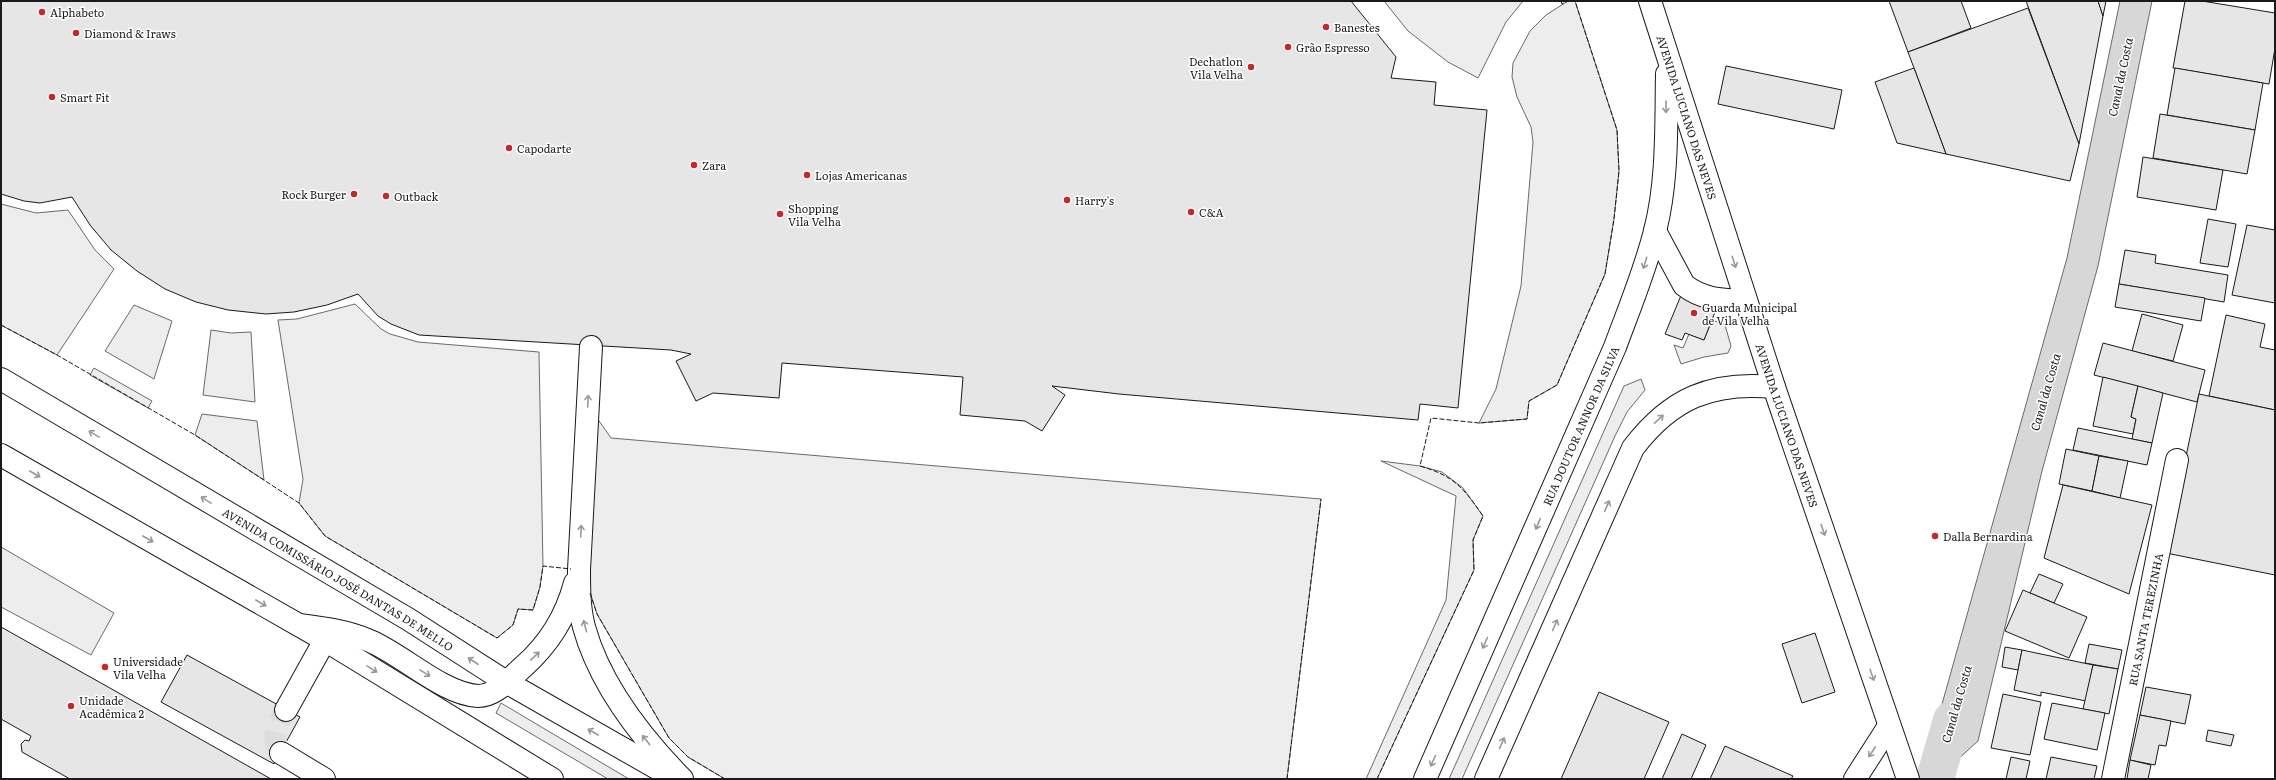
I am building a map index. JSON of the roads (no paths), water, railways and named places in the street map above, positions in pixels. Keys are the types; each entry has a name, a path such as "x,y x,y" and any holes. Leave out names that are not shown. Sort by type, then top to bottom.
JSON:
{"main road":[{"name":"AVENIDA LUCIANO DAS NEVES","path":"1650,1 1774,387 1906,774"},
{"name":"RUA DOUTOR ANNOR DA SILVA","path":"1425,779 1615,347 1639,282 1655,231 1661,196 1666,122 1667,54"},
{"path":"1655,231 1684,285 1692,292 1710,299 1746,301"},
{"path":"592,346 579,570 580,604 585,628 602,669 635,725 656,753 682,779"},
{"name":"AVENIDA COMISSÁRIO JOSÉ DANTAS DE MELLO","path":"1,379 408,619 506,682 676,779"},
{"path":"1486,779 1633,448 1658,419 1683,401 1705,391 1727,386 1750,384 1774,387"},
{"path":"1,455 325,640 552,779"},
{"name":"RUA SANTA TEREZINHA","path":"2113,779 2177,460"},
{"path":"299,625 331,629 370,641 458,692 479,696 496,691 537,655 551,637 570,601 579,570"},
{"path":"286,710 325,640"},
{"path":"1855,779 1890,726"},
{"path":"281,753 324,779"}],"water":[{"path":"2120,1 2152,1 2098,266 2042,471 1978,741 1956,761 1950,779 1941,779 1930,747 2067,258"}],"waterway":[{"name":"Canal da Costa","path":"1935,779 1952,720"}],"tunnel":[{"path":"281,753 277,747 275,736 280,721 286,710"}],"place":[{"name":"Alphabeto","path":"42,12"},
{"name":"Banestes","path":"1326,27"},
{"name":"Diamond & Iraws","path":"76,33"},
{"name":"Grão Espresso","path":"1288,47"},
{"name":"Dechatlon Vila Velha","path":"1251,67"},
{"name":"Smart Fit","path":"52,97"},
{"name":"Capodarte","path":"509,148"},
{"name":"Zara","path":"694,165"},
{"name":"Lojas Americanas","path":"807,175"},
{"name":"Rock Burger","path":"354,194"},
{"name":"Outback","path":"386,196"},
{"name":"Harry's","path":"1067,200"},
{"name":"C&A","path":"1191,212"},
{"name":"Shopping Vila Velha","path":"780,214"},
{"name":"Guarda Municipal de Vila Velha","path":"1694,313"},
{"name":"Dalla Bernardina","path":"1935,536"},
{"name":"Universidade Vila Velha","path":"105,667"},
{"name":"Unidade Acadêmica 2","path":"71,706"}]}
